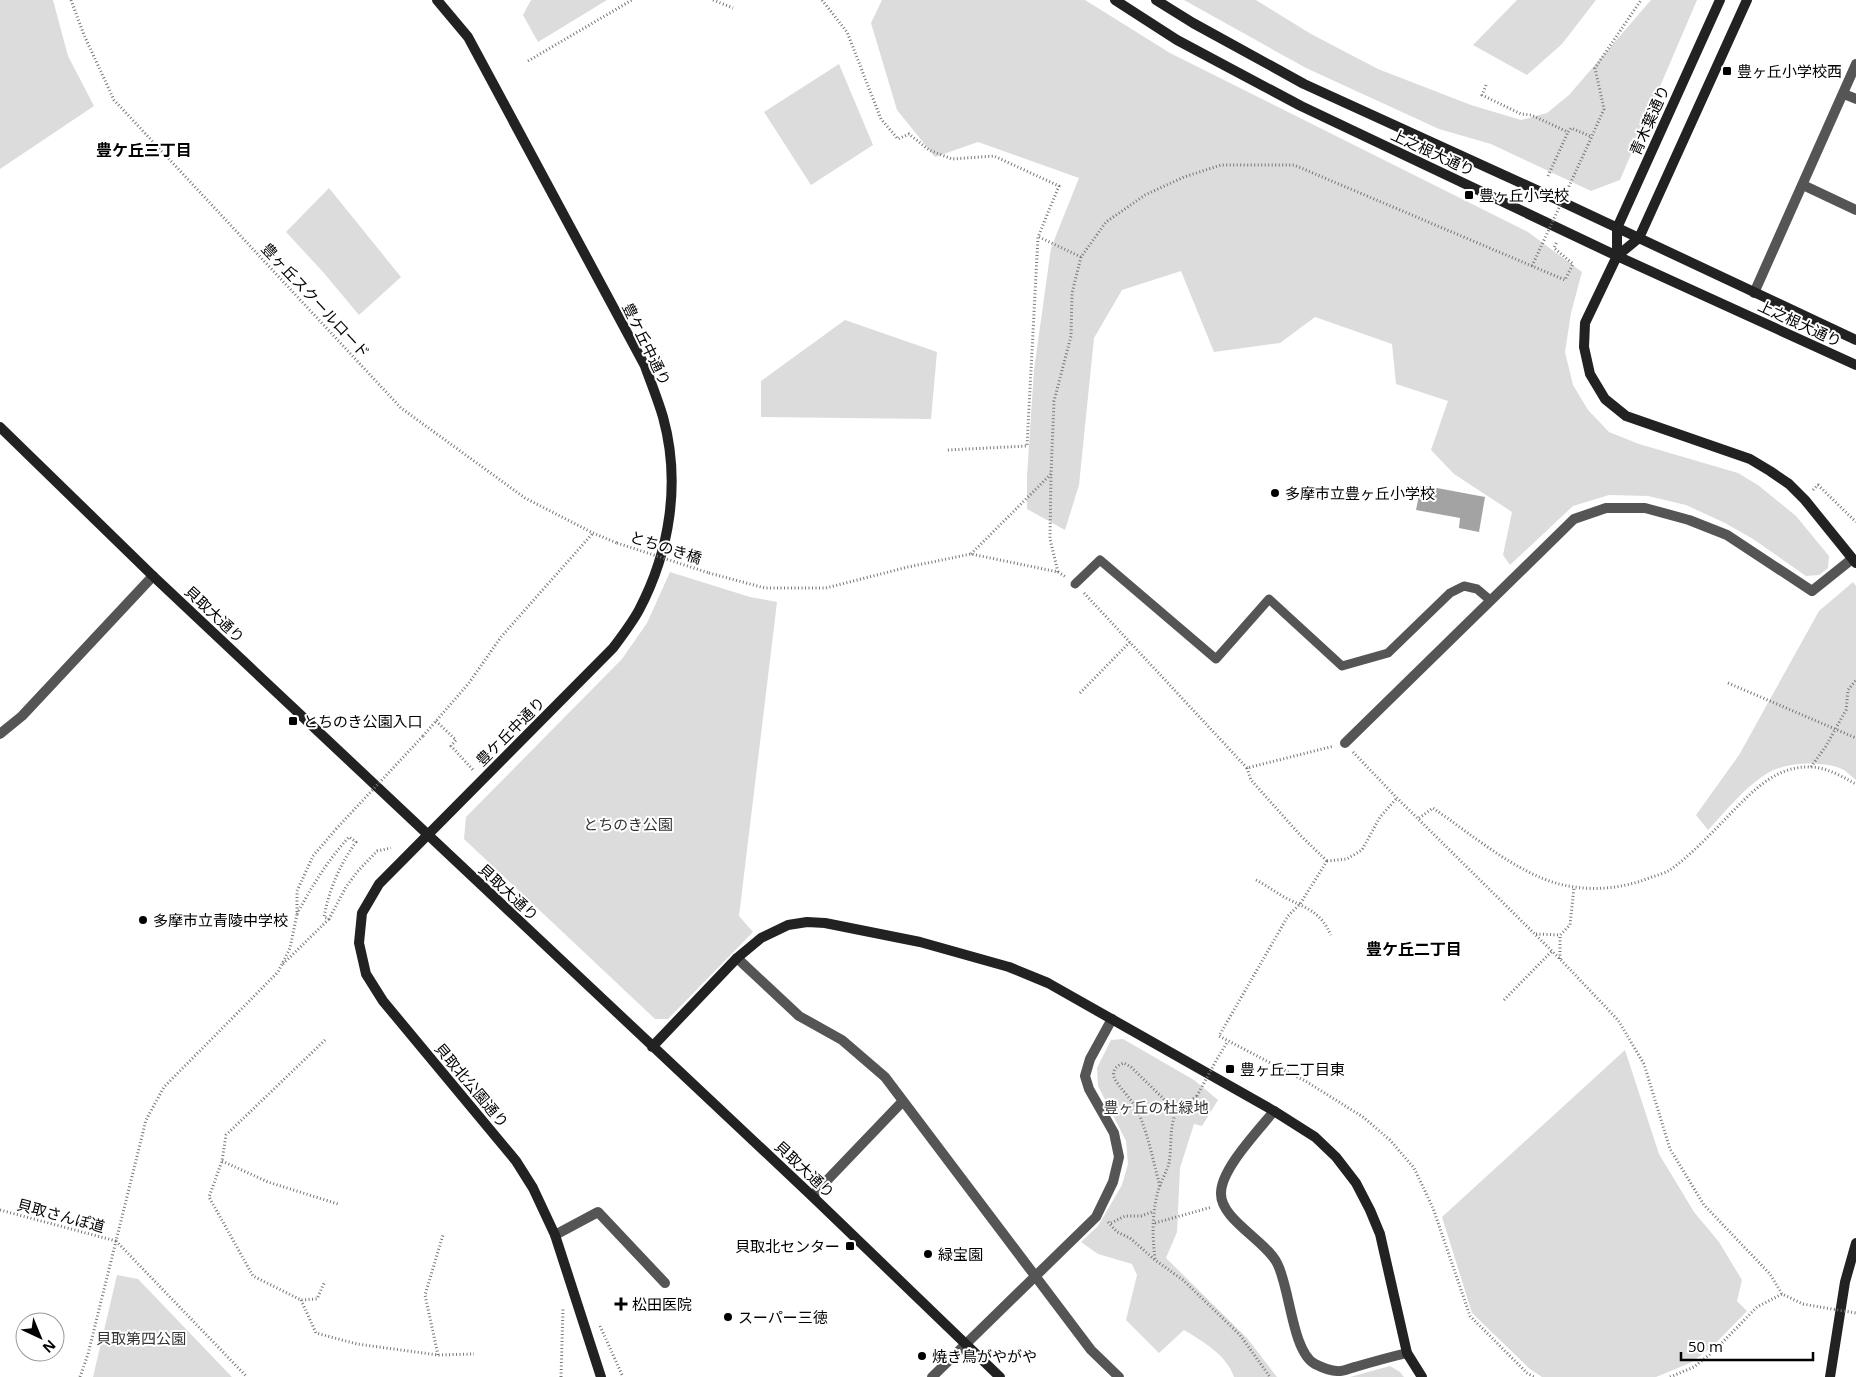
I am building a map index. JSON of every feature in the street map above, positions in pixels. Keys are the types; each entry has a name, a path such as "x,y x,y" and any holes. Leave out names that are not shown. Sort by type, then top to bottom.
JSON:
{"street":[{"name":"豊ケ丘中通り","path":"428,836 613,648 639,610 659,564 668,533 672,492 670,452 663,417 644,366 468,37 437,0"},
{"name":"上之根大通り","path":"1115,0 1177,40 1301,106 1617,256 1856,366"},
{"name":"上之根大通り","path":"1156,0 1193,23 1304,84 1856,340"},
{"name":"青木葉通り","path":"1617,256 1617,228 1720,0"},
{"path":"1345,743 1574,519 1606,508 1645,508 1689,520 1727,535 1812,591 1854,561 1805,500 1789,484 1750,459 1626,416 1605,399 1590,374 1584,347 1586,323 1617,256 1638,238 1746,0"},
{"path":"1754,293 1856,64"},
{"path":"1844,94 1856,99"},
{"path":"1803,185 1856,210"},
{"name":"貝取大通り","path":"0,427 153,576 812,1196 1000,1377"},
{"path":"0,734 22,716 153,576"},
{"name":"貝取北公園通り","path":"428,836 379,884 362,913 359,943 366,974 383,1001 516,1161 533,1188 555,1235 601,1376"},
{"path":"652,1047 737,958 761,938 774,930 788,925 807,922 826,923 920,942 1010,967 1048,983 1274,1111 1315,1137 1336,1157 1356,1183 1380,1234 1407,1353 1422,1377"},
{"path":"737,958 799,1016 842,1040 884,1077 1091,1350 1119,1377"},
{"path":"932,1377 1096,1217 1113,1182 1119,1157 1114,1133 1089,1089 1085,1076 1090,1059 1112,1019"},
{"path":"812,1196 902,1102"},
{"path":"1274,1111 1227,1171 1220,1192 1222,1204 1267,1249 1277,1262 1284,1277 1302,1351 1312,1363 1337,1372 1407,1353"},
{"path":"555,1235 598,1212 665,1283"},
{"path":"1830,1377 1845,1282 1856,1243"}],"lane":[{"path":"1075,584 1100,560 1216,659 1269,599 1342,666 1388,653 1450,593 1464,586 1478,590 1490,600"}],"path":[{"name":"豊ヶ丘スクールロード","path":"71,0 84,35 114,100 400,408 525,498 593,533 617,543"},
{"path":"528,61 632,0"},
{"path":"713,0 733,8"},
{"path":"822,0 847,32 881,119 898,139 909,134 929,150 952,159 994,156 1059,186 1038,237 1028,446 947,450"},
{"path":"1532,266 1604,109 1594,68 1641,0"},
{"path":"1486,85 1482,96 1568,132"},
{"path":"1548,176 1571,128 1592,137"},
{"path":"1058,572 1050,539 1054,401 1071,336 1072,294 1081,258 1106,222 1145,195 1221,165 1294,165 1565,280 1573,264 1554,248 1557,241"},
{"path":"1038,237 1081,258"},
{"path":"971,554 1051,474"},
{"path":"1805,500 1818,485 1856,522"},
{"path":"80,1377 88,1354 146,1120 164,1087 278,972 290,948 296,914 297,891 313,856 423,736 469,682 501,637 593,533"},
{"name":"とちのき橋","path":"617,543 708,573 766,588 826,588 908,566 971,554"},
{"path":"971,554 1058,572 1075,584 1247,768 1251,780 1301,836 1327,861 1347,859 1362,850 1380,818 1398,798"},
{"path":"1080,693 1130,642"},
{"path":"1811,767 1846,710 1848,690 1856,680"},
{"path":"1728,684 1856,738"},
{"path":"436,721 456,740 451,746 475,771"},
{"path":"1247,768 1345,743 1536,934 1618,1020 1644,1064 1670,1149 1704,1204 1770,1274 1782,1294 1803,1304 1856,1313"},
{"path":"1419,818 1433,808 1527,872 1574,887 1600,890 1634,885 1668,871 1695,849 1755,789 1770,777 1791,770 1811,767 1841,774 1856,784"},
{"path":"296,914 319,874 349,836 356,842 348,853 328,896 324,917 329,919"},
{"path":"281,966 329,919 346,887 357,872 377,851 391,848"},
{"path":"1327,861 1300,904 1288,916 1220,1036 1307,1082 1363,1117 1390,1140 1414,1168 1433,1208 1470,1316 1527,1373 1534,1377"},
{"path":"1256,880 1290,900 1311,909 1326,925 1331,935"},
{"path":"1560,959 1560,935 1570,925 1574,887"},
{"path":"1536,934 1560,935"},
{"path":"1504,1000 1552,951"},
{"path":"325,1040 226,1135 222,1161 209,1197 253,1276 301,1300 317,1298 325,1281"},
{"path":"1155,1260 1152,1237 1154,1223 1152,1212 1169,1164 1177,1112 1197,1096 1228,1041"},
{"path":"1160,1186 1147,1133 1135,1106 1114,1077 1114,1070 1117,1065 1124,1062 1131,1067 1177,1112"},
{"path":"222,1161 268,1182 338,1204"},
{"path":"1154,1223 1222,1204"},
{"name":"貝取さんぽ道","path":"0,1210 116,1241"},
{"path":"1111,1223 1126,1216 1142,1216 1152,1212"},
{"path":"1096,1217 1111,1223 1117,1232 1130,1238 1155,1260 1183,1280 1240,1335 1270,1377"},
{"path":"438,1355 425,1295 443,1235"},
{"path":"116,1241 247,1377"},
{"path":"1670,1377 1694,1367 1714,1351 1757,1308 1782,1294"},
{"path":"301,1300 316,1333 357,1344 438,1355 474,1354"},
{"path":"561,1300 564,1310 561,1377"}],"green space":[{"path":"0,0 53,0 68,56 94,106 0,169"},
{"path":"531,0 607,0 538,42 523,15"},
{"path":"882,0 1085,0 1170,53 1528,232 1582,272 1571,313 1565,352 1573,385 1588,410 1609,432 1639,444 1738,473 1758,485 1796,516 1829,556 1828,568 1819,575 1806,576 1753,539 1725,523 1686,505 1648,496 1609,495 1573,506 1510,565 1503,555 1512,512 1454,474 1431,450 1448,401 1396,384 1392,344 1315,317 1280,343 1214,352 1181,271 1122,290 1094,338 1079,485 1065,530 1027,509 1027,476 1034,370 1051,248 1079,178 978,142 935,157 897,110 871,23"},
{"path":"1184,0 1256,0 1311,34 1378,69 1471,105 1521,120 1547,113 1569,95 1651,0 1697,0 1620,180 1591,191 1491,144 1439,129 1306,68"},
{"path":"1517,0 1596,0 1562,44 1527,75 1473,45"},
{"path":"839,64 873,145 811,185 764,112"},
{"path":"329,188 401,277 359,315 286,232"},
{"path":"845,320 937,352 931,419 761,417 761,381"},
{"name":"とちのき公園","path":"670,572 750,597 777,602 739,916 753,932 668,1019 655,1019 464,839 466,817 622,659 647,623"},
{"path":"1853,582 1856,586 1856,780 1844,770 1826,765 1793,765 1774,770 1750,786 1708,830 1696,815 1739,755 1819,611"},
{"name":"豊ヶ丘の杜緑地","path":"1123,1039 1194,1080 1218,1100 1202,1126 1194,1124 1180,1168 1177,1232 1166,1258 1247,1338 1277,1377 1234,1377 1231,1369 1220,1355 1184,1330 1159,1353 1126,1320 1137,1275 1132,1264 1098,1254 1081,1242 1098,1226 1122,1185 1128,1164 1126,1141 1098,1086 1097,1068 1111,1040"},
{"path":"1625,1050 1659,1154 1694,1212 1719,1242 1742,1280 1737,1301 1747,1311 1712,1347 1690,1363 1656,1377 1542,1377 1530,1369 1472,1313 1442,1217"},
{"name":"貝取第四公園","path":"117,1275 138,1279 232,1377 93,1377"},
{"path":"1390,1366 1404,1377 1350,1377"}],"shaded area":[{"path":"1421,485 1485,497 1479,532 1459,528 1460,518 1416,510"}],"place":[{"name":"豊ヶ丘小学校西","path":"1727,71"},
{"name":"豊ヶ丘小学校","path":"1469,195"},
{"name":"多摩市立豊ヶ丘小学校","path":"1275,493"},
{"name":"とちのき公園入口","path":"293,721"},
{"name":"多摩市立青陵中学校","path":"143,920"},
{"name":"豊ヶ丘二丁目東","path":"1230,1069"},
{"name":"貝取北センター","path":"850,1246"},
{"name":"緑宝園","path":"928,1254"},
{"name":"松田医院","path":"621,1304"},
{"name":"スーパー三徳","path":"728,1317"},
{"name":"焼き鳥がやがや","path":"922,1356"}],"district":[{"name":"豊ケ丘三丁目","path":"144,150"},
{"name":"豊ケ丘二丁目","path":"1414,949"}]}
